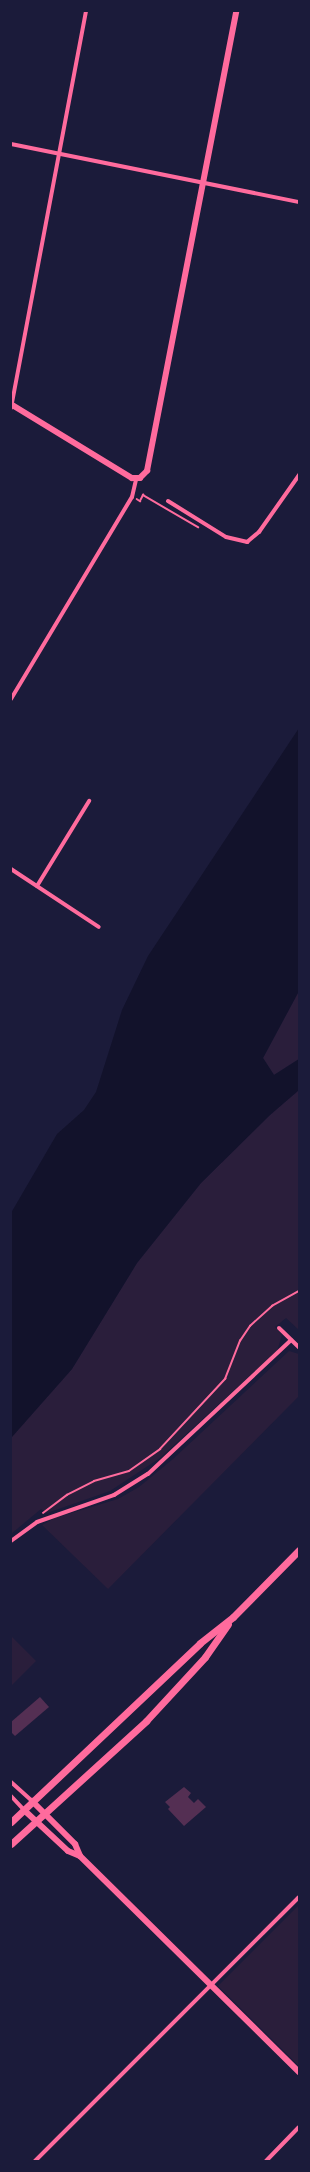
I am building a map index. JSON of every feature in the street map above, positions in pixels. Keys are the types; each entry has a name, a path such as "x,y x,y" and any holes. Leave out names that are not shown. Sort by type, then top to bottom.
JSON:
{"highway":[{"path":"11,1822 200,1643 233,1617 299,1550"},
{"path":"11,1844 146,1721 205,1657 233,1617"}],"main road":[{"path":"32,1802 45,1813 75,1844 80,1856"},
{"path":"24,1810 68,1851 80,1856 299,2072"}],"street":[{"path":"86,11 16,373 12,406 136,480"},
{"path":"11,699 132,497 136,480 144,475 148,466 236,11"},
{"path":"11,144 299,202"},
{"path":"168,501 200,522 232,540 247,542 259,532 299,475"},
{"path":"37,886 89,801"},
{"path":"11,869 99,927"},
{"path":"280,1328 299,1347"},
{"path":"11,1541 37,1522 114,1495 148,1474 291,1340"},
{"path":"11,1782 32,1802"},
{"path":"11,1796 24,1810"},
{"path":"35,2161 299,1896"},
{"path":"266,2161 299,2127"}],"path":[{"path":"132,497 140,501 143,495 198,528 200,522"},
{"path":"37,1522 47,1508 67,1495 94,1481 129,1471 160,1449 225,1379 240,1341 250,1326 272,1306 299,1291"}],"shaded area":[{"path":"299,728 299,991 263,1058 274,1075 299,1059 299,1090 270,1115 201,1183 137,1263 72,1369 11,1438 11,1213 57,1134 84,1110 96,1092 122,1010 148,956"},
{"path":"299,991 299,1059 274,1075 263,1058"},
{"path":"299,1090 299,1330 286,1318 275,1327 282,1335 277,1351 160,1458 110,1491 47,1513 41,1509 11,1534 11,1438 72,1369 137,1263 201,1183 270,1115"},
{"path":"289,1351 299,1354 299,1396 108,1589 42,1525 55,1518 118,1499 139,1487 173,1459"},
{"path":"11,1636 36,1661 11,1686"},
{"path":"299,1905 299,2066 218,1986"}],"building":[{"path":"40,1697 49,1707 15,1736 11,1732 11,1722"},
{"path":"184,1787 191,1793 188,1797 194,1803 198,1799 206,1807 184,1826 168,1809 170,1807 165,1802"}]}
